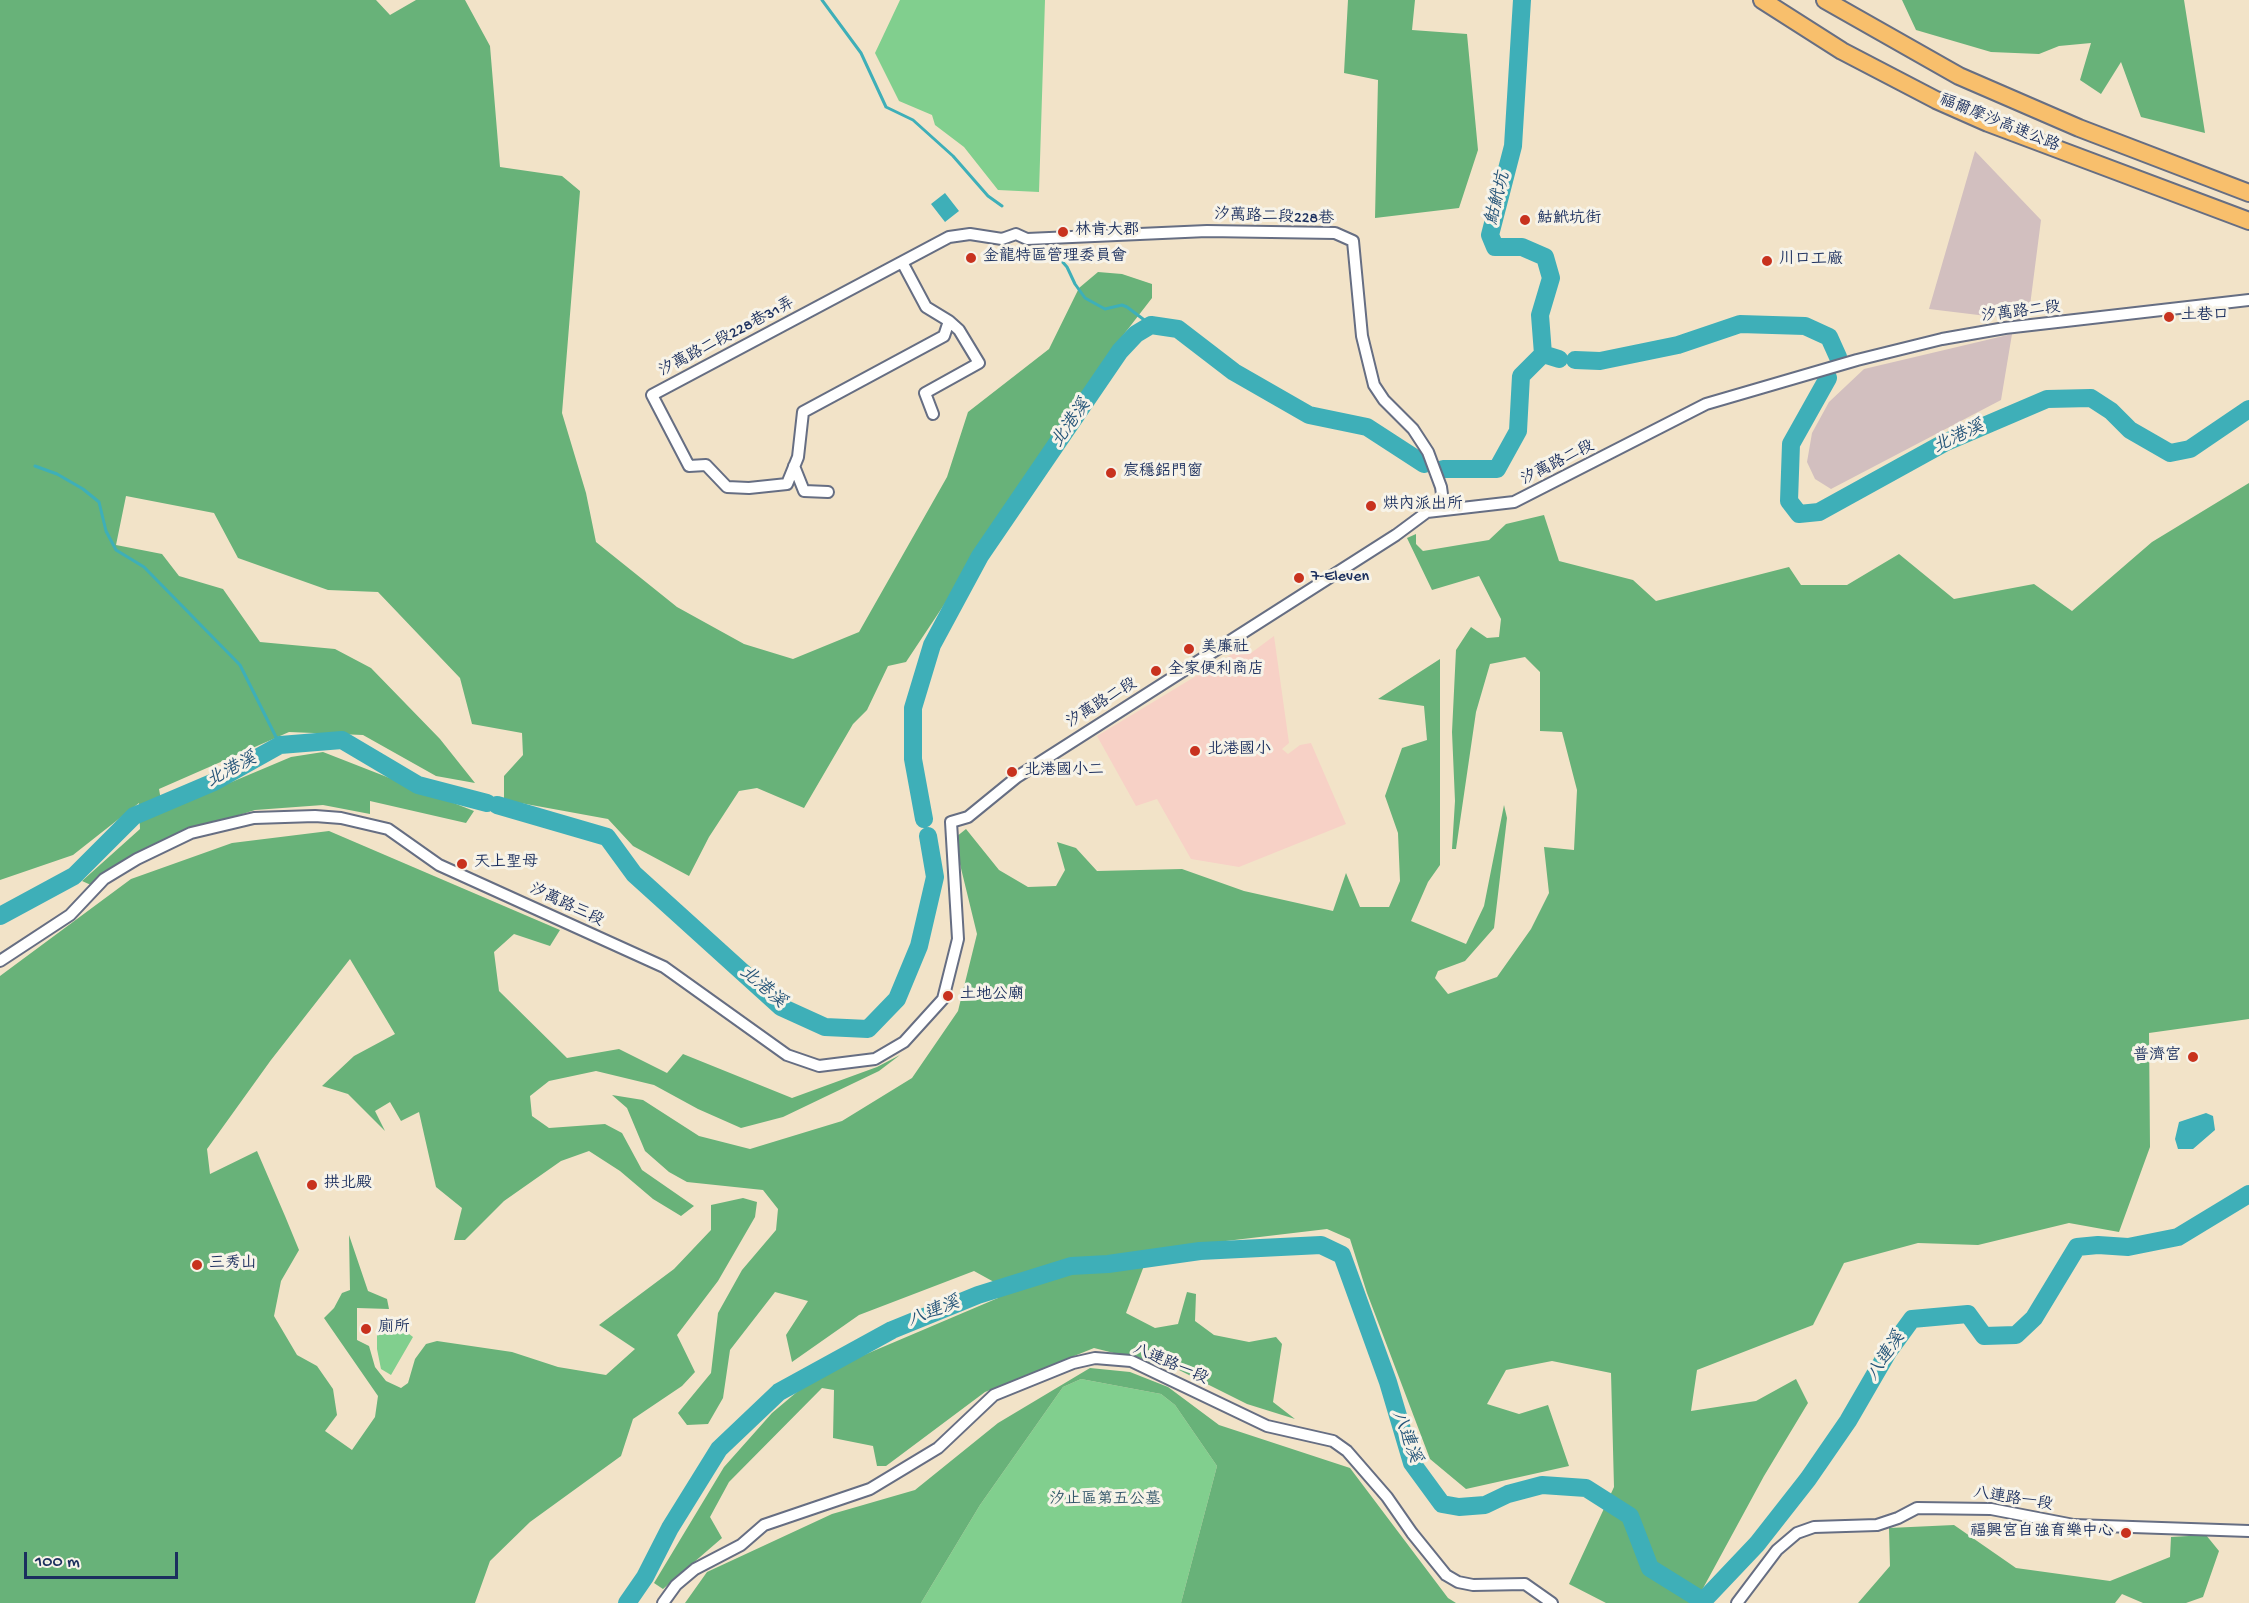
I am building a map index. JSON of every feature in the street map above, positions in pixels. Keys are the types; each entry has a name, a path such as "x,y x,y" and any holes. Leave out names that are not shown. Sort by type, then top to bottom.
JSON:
{"highway":[{"name":"福爾摩沙高速公路","path":"1762,0 1842,51 1936,100 1989,123 2249,221"},
{"name":"福爾摩沙高速公路","path":"1825,0 1959,76 2079,128 2249,193"}],"street":[{"name":"汐萬路二段228巷","path":"1044,238 1207,231 1335,233 1353,241 1362,336 1374,385 1384,400 1413,429 1428,452 1441,487 1444,509"},
{"name":"汐萬路二段228巷31弄","path":"948,321 944,336 804,412 804,423 794,466 787,484 749,488 727,487 706,465 689,466 652,395 949,237 970,234 1002,238 1016,234 1027,239 1044,238"},
{"path":"902,262 926,307 959,330 979,363 925,393 933,414"},
{"name":"汐萬路二段","path":"951,822 968,817 1017,777 1396,535 1427,512 1493,507 1514,502 1706,404 1857,360 1942,339 2005,328 2249,300"},
{"path":"794,466 804,491 828,492"},
{"name":"汐萬路三段","path":"0,961 70,915 104,879 137,859 191,833 254,818 315,816 341,818 388,829 439,865 664,968 787,1055 819,1066 857,1062 875,1059 904,1042 943,999 958,939 951,822"},
{"name":"八連路一段","path":"663,1603 676,1585 694,1569 741,1545 764,1525 870,1489 938,1448 994,1395 1073,1363 1095,1358 1131,1361 1268,1426 1332,1441 1347,1451 1387,1497 1446,1575 1458,1582 1473,1586 1525,1584 1552,1603"},
{"name":"八連路一段","path":"1737,1603 1777,1550 1797,1533 1814,1527 1877,1525 1917,1508 1991,1509 2074,1525 2249,1531"}],"shaded area":[{"path":"1975,151 2041,220 2028,321 1929,309"},
{"path":"2012,334 2001,400 1831,489 1815,479 1807,462 1812,433 1829,402 1864,369"},
{"name":"北港國小","path":"1274,636 1289,743 1282,749 1288,754 1300,745 1311,743 1346,824 1239,867 1191,859 1157,799 1136,806 1097,736 1234,653 1251,653"}],"green space":[{"path":"0,0 376,0 390,15 416,0 465,0 490,46 500,167 562,176 580,191 562,413 586,493 596,542 677,607 744,644 793,659 859,632 947,477 968,412 1049,349 1079,288 1098,272 1122,274 1152,284 1152,298 1121,338 906,662 888,666 867,710 853,724 804,808 757,788 739,791 709,837 689,876 633,846 608,819 504,800 504,776 523,755 522,733 472,724 460,678 378,592 328,590 238,558 214,513 126,496 116,545 162,554 179,576 223,589 260,642 335,649 371,668 440,739 475,783 436,776 363,735 289,732 159,789 163,811 291,757 323,752 474,811 466,823 370,801 370,814 323,805 255,810 169,837 91,885 82,881 140,829 139,803 73,855 0,880"},
{"path":"900,0 1045,0 1039,192 998,190 964,147 935,125 932,115 899,101 875,53"},
{"path":"1348,0 1415,0 1412,30 1467,34 1478,150 1459,208 1375,218 1378,80 1344,73"},
{"path":"1902,0 2184,0 2205,133 2141,117 2121,62 2101,94 2080,80 2091,43 2059,46 2039,54 1991,52 1916,30"},
{"path":"2249,483 2249,1019 2149,1033 2150,1147 2119,1232 2069,1223 1978,1245 1918,1243 1844,1263 1813,1325 1697,1370 1691,1411 1756,1401 1796,1379 1808,1403 1764,1476 1695,1603 1606,1603 1569,1584 1614,1487 1611,1373 1552,1361 1506,1370 1487,1404 1519,1414 1548,1405 1569,1466 1466,1489 1430,1459 1367,1293 1350,1239 1327,1229 1150,1250 1126,1313 1155,1328 1178,1324 1187,1292 1196,1294 1195,1321 1214,1335 1249,1342 1276,1337 1282,1344 1273,1402 1295,1419 1247,1404 1177,1369 1094,1348 985,1392 886,1466 877,1466 873,1446 833,1438 834,1390 822,1388 729,1482 710,1517 722,1538 663,1589 654,1583 724,1467 772,1413 817,1375 998,1298 994,1282 974,1271 859,1315 792,1362 786,1335 808,1301 775,1292 730,1350 723,1398 708,1424 687,1425 678,1413 711,1373 718,1313 742,1270 776,1230 778,1209 763,1190 687,1182 669,1172 645,1151 627,1108 612,1095 643,1100 699,1136 750,1149 842,1121 912,1078 958,1011 977,934 958,856 956,837 966,829 999,870 1028,887 1056,886 1065,870 1057,842 1076,848 1097,871 1182,869 1244,891 1333,911 1346,873 1360,907 1389,907 1400,881 1398,833 1385,796 1402,748 1427,740 1424,706 1378,699 1440,659 1440,865 1428,882 1411,921 1466,944 1484,906 1504,805 1507,818 1494,928 1465,961 1438,971 1435,978 1448,994 1497,977 1531,929 1549,893 1544,847 1574,850 1577,790 1562,732 1540,731 1540,672 1525,657 1490,664 1476,712 1456,849 1452,849 1455,801 1452,732 1456,650 1471,627 1487,638 1499,637 1501,619 1479,576 1432,590 1407,538 1416,534 1416,544 1423,551 1489,540 1506,524 1544,515 1559,561 1633,580 1656,601 1789,567 1801,585 1847,585 1899,554 1954,599 2034,584 2072,611 2152,542"},
{"path":"329,831 560,930 550,946 514,934 494,952 499,991 567,1058 619,1049 667,1073 683,1054 792,1098 877,1067 900,1055 879,1071 783,1117 741,1128 698,1109 654,1085 596,1071 549,1081 530,1096 532,1116 549,1128 605,1124 622,1133 642,1170 694,1206 681,1216 653,1199 620,1171 589,1151 561,1161 504,1201 465,1240 454,1240 462,1208 436,1187 419,1112 401,1121 390,1102 375,1111 385,1131 348,1094 322,1086 354,1056 395,1034 350,959 271,1060 207,1149 210,1174 257,1151 285,1216 299,1250 281,1281 274,1316 297,1355 317,1366 333,1389 337,1415 325,1431 352,1450 375,1417 378,1396 324,1318 334,1308 342,1293 350,1290 349,1235 368,1291 387,1299 389,1309 357,1308 357,1340 369,1346 375,1367 386,1381 401,1388 408,1383 415,1359 426,1344 437,1341 512,1352 558,1367 606,1375 635,1349 599,1325 674,1269 711,1230 711,1205 743,1198 757,1202 755,1217 718,1281 677,1335 695,1372 682,1386 633,1419 621,1456 530,1522 490,1561 475,1603 0,1603 0,976 131,879 232,843"},
{"path":"392,1321 413,1337 391,1375 381,1369 377,1336 385,1325"},
{"path":"1090,1368 1130,1372 1168,1387 1219,1425 1350,1468 1448,1598 1456,1603 1181,1603 1217,1466 1175,1405 1161,1394 1081,1379 1063,1387 980,1505 921,1603 685,1603 707,1572 832,1514 915,1490 998,1423"},
{"name":"汐止區第五公墓","path":"1081,1379 1161,1394 1175,1405 1217,1466 1181,1603 921,1603 980,1505 1063,1387"},
{"path":"1954,1525 2016,1568 2110,1581 2170,1557 2171,1537 2206,1535 2219,1551 2203,1597 2186,1603 2143,1603 2122,1594 2115,1603 1858,1603 1890,1566 1889,1528"}],"water":[{"path":"945,193 959,211 945,222 931,204"},
{"path":"2206,1113 2213,1116 2215,1130 2193,1149 2178,1149 2175,1139 2179,1122"}],"waterway":[{"path":"822,0 861,53 886,107 913,120 953,156 988,196 1002,206"},
{"name":"鮕鮘坑","path":"1522,0 1513,146 1490,235 1495,247 1522,247 1545,257 1551,278 1540,315 1543,354"},
{"path":"1052,250 1067,267 1085,298 1105,309 1122,305 1127,307 1151,325"},
{"name":"北港溪","path":"1575,360 1600,361 1678,345 1740,324 1805,326 1829,337 1838,357"},
{"name":"北港溪","path":"924,819 913,759 913,708 932,645 980,556 1120,351 1136,334 1151,325 1178,329 1234,372 1309,415 1367,427 1424,464"},
{"name":"北港溪","path":"1443,469 1497,469 1518,431 1521,376 1543,354 1559,359"},
{"name":"北港溪","path":"1828,378 1791,444 1789,501 1799,514 1819,512 1944,443 2047,399 2091,398 2111,411 2130,430 2170,453 2190,449 2249,409"},
{"path":"35,466 57,474 83,489 99,502 106,531 116,550 144,567 240,665 280,745"},
{"name":"北港溪","path":"0,916 74,876 134,816 214,782 280,745 342,740 418,785 487,803"},
{"name":"北港溪","path":"497,805 607,837 634,874 781,1007 825,1027 868,1029 897,999 919,946 935,877 928,836"},
{"name":"八連溪","path":"627,1603 645,1577 670,1528 719,1449 779,1392 892,1330 978,1295 1071,1266 1108,1264 1200,1251 1321,1245 1342,1255 1388,1382 1412,1463 1442,1504 1459,1507 1485,1505 1508,1494 1542,1485 1586,1488 1630,1516 1650,1568 1703,1601 1757,1544 1808,1479 1848,1421 1888,1352 1912,1319 1968,1314 1984,1336 2016,1335 2034,1318 2077,1247 2098,1245 2128,1247 2178,1237 2249,1194"}],"place":[{"name":"鮕鮘坑街","path":"1525,220"},
{"name":"林肯大郡","path":"1063,232"},
{"name":"金龍特區管理委員會","path":"971,258"},
{"name":"川口工廠","path":"1767,261"},
{"name":"土巷口","path":"2169,317"},
{"name":"宸穩鋁門窗","path":"1111,473"},
{"name":"烘內派出所","path":"1371,506"},
{"name":"7-Eleven","path":"1299,578"},
{"name":"美廉社","path":"1189,649"},
{"name":"全家便利商店","path":"1156,671"},
{"name":"北港國小","path":"1195,751"},
{"name":"北港國小二","path":"1012,772"},
{"name":"天上聖母","path":"462,864"},
{"name":"土地公廟","path":"948,996"},
{"name":"普濟宮","path":"2193,1057"},
{"name":"拱北殿","path":"312,1185"},
{"name":"三秀山","path":"197,1265"},
{"name":"廁所","path":"366,1329"},
{"name":"福興宮自強育樂中心","path":"2126,1533"}]}
